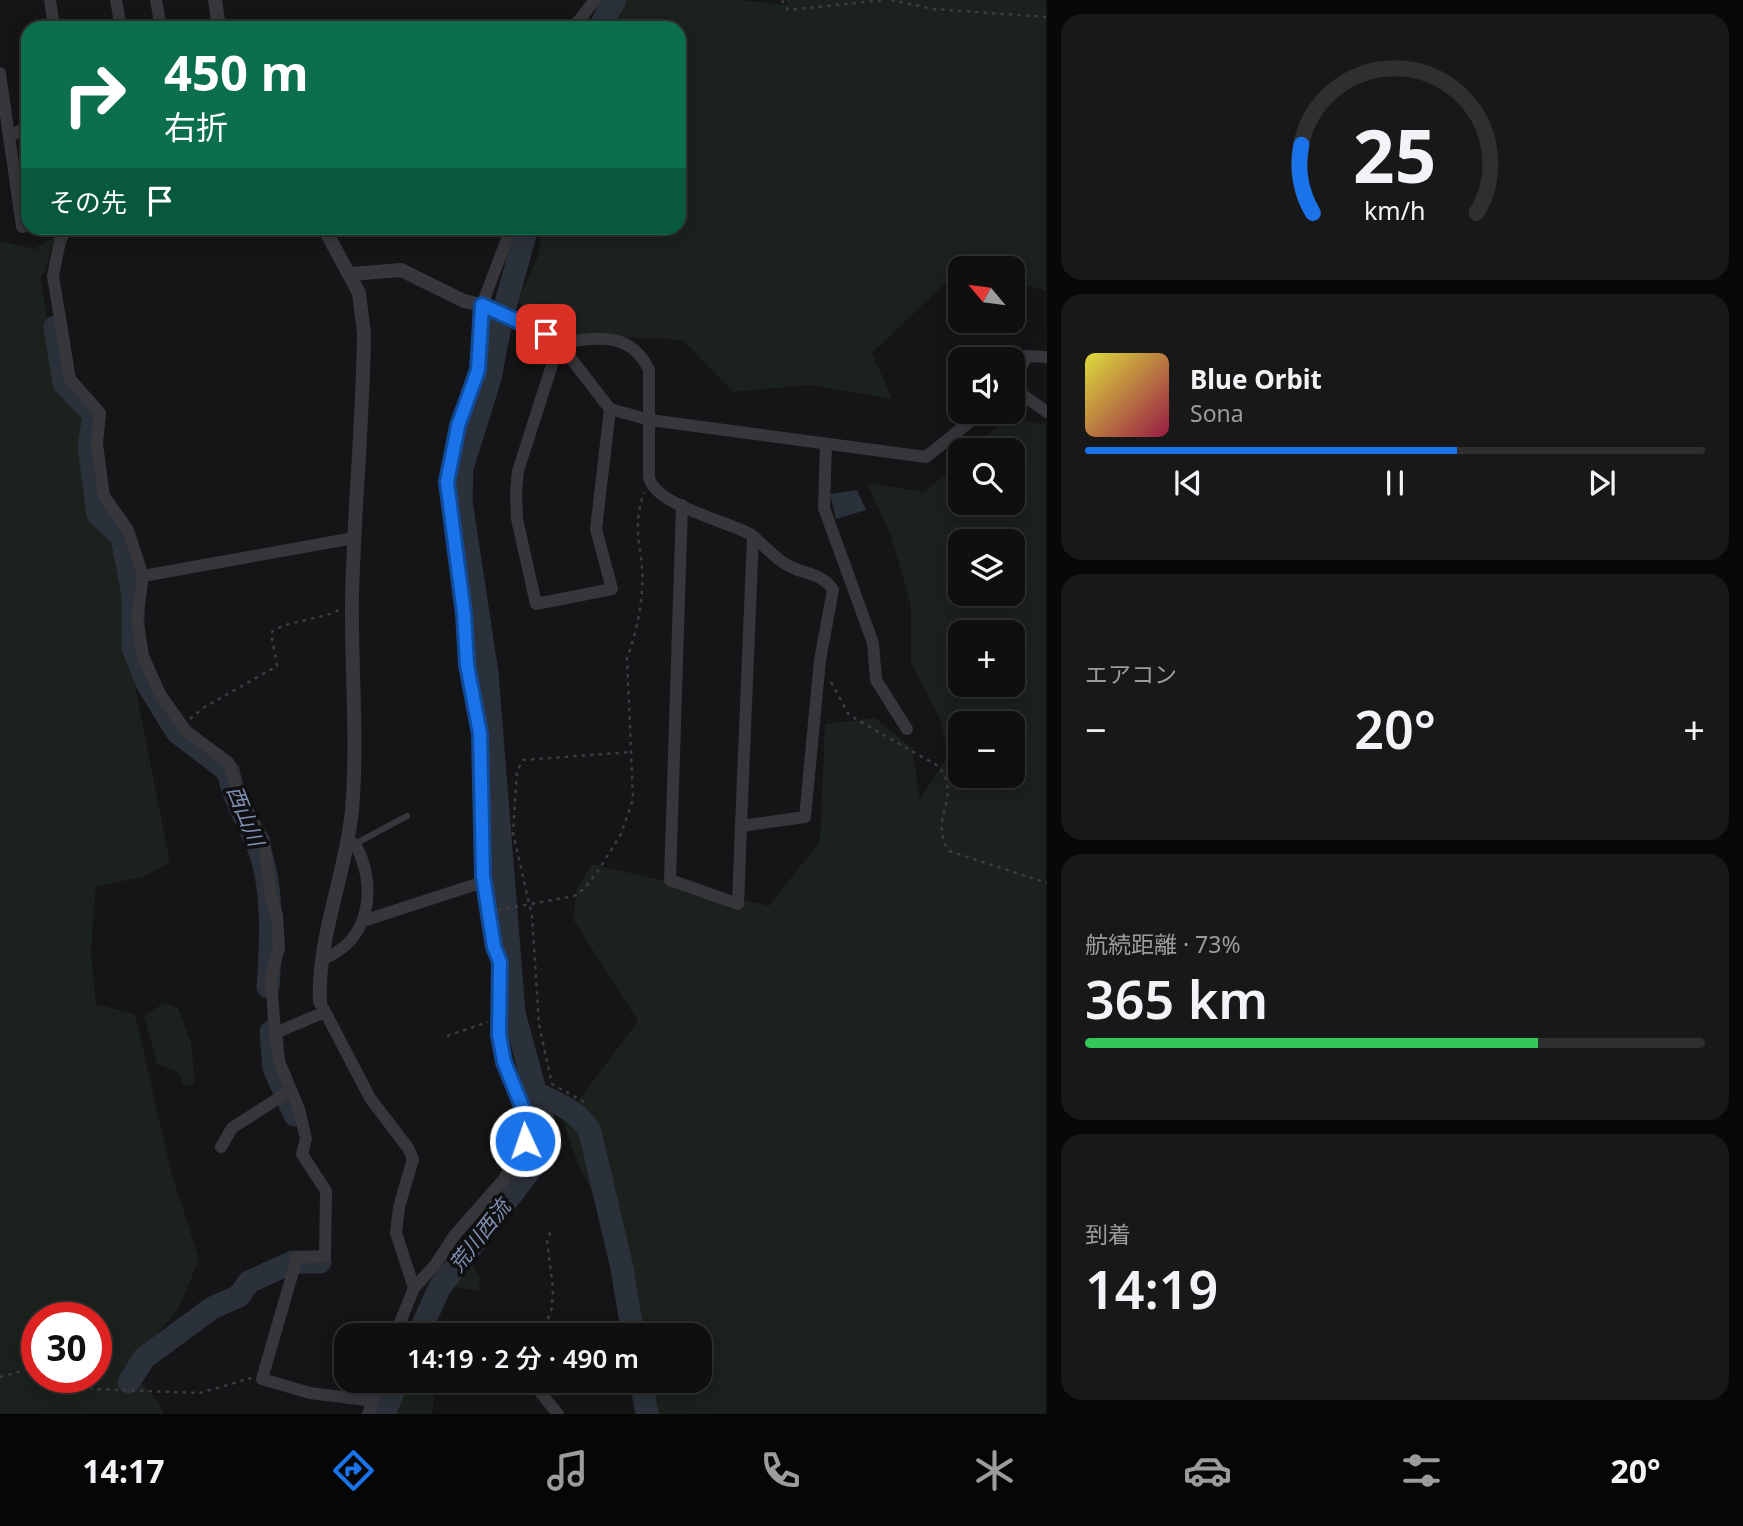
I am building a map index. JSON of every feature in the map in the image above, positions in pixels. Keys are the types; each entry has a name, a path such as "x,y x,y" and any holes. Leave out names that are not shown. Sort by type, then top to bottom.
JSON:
{"street":[{"path":"50,0 53,21"},
{"path":"116,0 120,21"},
{"path":"156,0 160,21"},
{"path":"214,21 215,0"},
{"path":"579,21 596,0"},
{"path":"0,73 21,220"},
{"path":"9,137 21,130"},
{"path":"63,235 53,276 69,379 100,413 97,444 104,496 128,530 143,576 137,618 143,656 160,694 183,726 229,762 241,801 264,840 271,897 277,915 279,948 271,977 279,1061 306,1139 302,1154 326,1191 325,1256 297,1258 262,1379 310,1393 374,1401"},
{"path":"328,235 351,274 361,303 364,333 352,603 356,745 351,844 319,976 322,1007 370,1098 408,1148 413,1159 399,1207 396,1233 411,1272 414,1288"},
{"path":"401,1323 414,1288 504,1179 525,1141 528,1121 504,1062 498,1019 500,962 494,947 483,881 480,734 467,665 464,614 447,482 458,426 478,370 484,306 509,235"},
{"path":"351,274 401,270 464,300 520,321 559,343 610,409 650,420 926,457 967,424"},
{"path":"559,343 601,338 631,345 642,354 649,370 650,484 682,505 753,536 768,553 790,567 823,579 834,596 820,660 805,817 741,826"},
{"path":"559,343 518,471 516,493 517,519 536,604 612,589 596,529 610,409"},
{"path":"1025,360 1027,356 1046,357"},
{"path":"1025,397 1046,412"},
{"path":"826,444 824,508 873,643 876,680 906,729"},
{"path":"682,505 670,880 738,904 753,536"},
{"path":"143,576 354,538"},
{"path":"323,959 348,944 363,920 368,879 365,860 351,844"},
{"path":"363,920 483,881"},
{"path":"275,1033 322,1007"},
{"path":"221,1147 232,1128 291,1090"},
{"path":"368,1414 376,1393"},
{"path":"541,1393 558,1414"}],"lane":[{"path":"351,844 407,816"}],"path":[{"path":"782,0 788,10 885,0"},
{"path":"891,0 933,9 1046,17"},
{"path":"494,911 574,896 584,888 621,834 634,799 626,658 634,639 642,588 636,516 645,488 650,484"},
{"path":"183,726 203,708 277,666 271,634 276,628 328,616 352,603"},
{"path":"827,671 849,715 939,766 946,775 949,788 939,830 949,851 1046,883"},
{"path":"584,1102 552,1084 539,1025 532,916 513,833 517,771 523,760 632,752"},
{"path":"447,1036 498,1019"},
{"path":"546,1323 552,1308 547,1240 551,1230"},
{"path":"0,1377 21,1371"},
{"path":"112,1390 200,1392 249,1378 262,1379"}],"shaded area":[{"path":"624,0 739,0 788,5 786,0 1046,0 1046,291 1026,285 1026,256 948,256 948,280 872,353 892,399 808,385 733,392 683,340 573,335 517,302 538,256 542,235 686,235 686,21 608,21"},
{"path":"57,235 41,280 57,384 88,417 85,459 92,512 115,542 127,593 129,655 170,862 143,877 96,886 91,950 96,1004 135,1014 171,1171 199,1259 180,1306 129,1370 159,1402 164,1414 0,1414 0,241 35,249"},
{"path":"1025,421 1046,425 1046,1414 639,1414 638,1393 712,1393 712,1323 630,1323 616,1236 579,1167 563,1121 638,1021 573,919 577,888 592,864 769,906 820,841 825,724 875,718 912,748 920,799 948,756 941,721 911,662 911,606 891,536 867,483 924,492 948,471 948,515 1025,515 1025,438 985,438 1000,424 1025,424"},
{"path":"857,490 866,510 836,519 830,494"},
{"path":"164,1003 178,1008 191,1042 195,1083 184,1086 177,1071 157,1064 144,1016"},
{"path":"469,1256 480,1279 479,1291 447,1286 456,1257"},
{"path":"385,1393 435,1393 432,1414 379,1414"}],"waterway":[{"name":"荒川西流","path":"603,21 615,0"},
{"name":"荒川西流","path":"424,1323 440,1287 528,1173 541,1144 544,1124 514,1013 487,673 461,501 462,468 490,378 501,321 525,235"},
{"name":"西山川","path":"55,327 64,383 94,415 89,447 98,514 122,537 133,595 133,648 148,685 177,732 228,771 234,793 260,852 268,884 268,987"},
{"name":"西山川","path":"271,1032 274,1068 295,1115"},
{"path":"534,1092 573,1113 590,1132 622,1268 631,1323"},
{"name":"西山川","path":"129,1382 144,1358 212,1308 239,1296 249,1282 293,1262 320,1262"},
{"name":"荒川西流","path":"384,1414 393,1393"},
{"path":"643,1393 647,1414"}],"route":[{"path":"525,1141 528,1121 504,1062 499,1035 500,962 494,947 483,876 483,774 480,734 467,665 464,614 447,482 458,426 478,370 482,305 546,334"}]}
